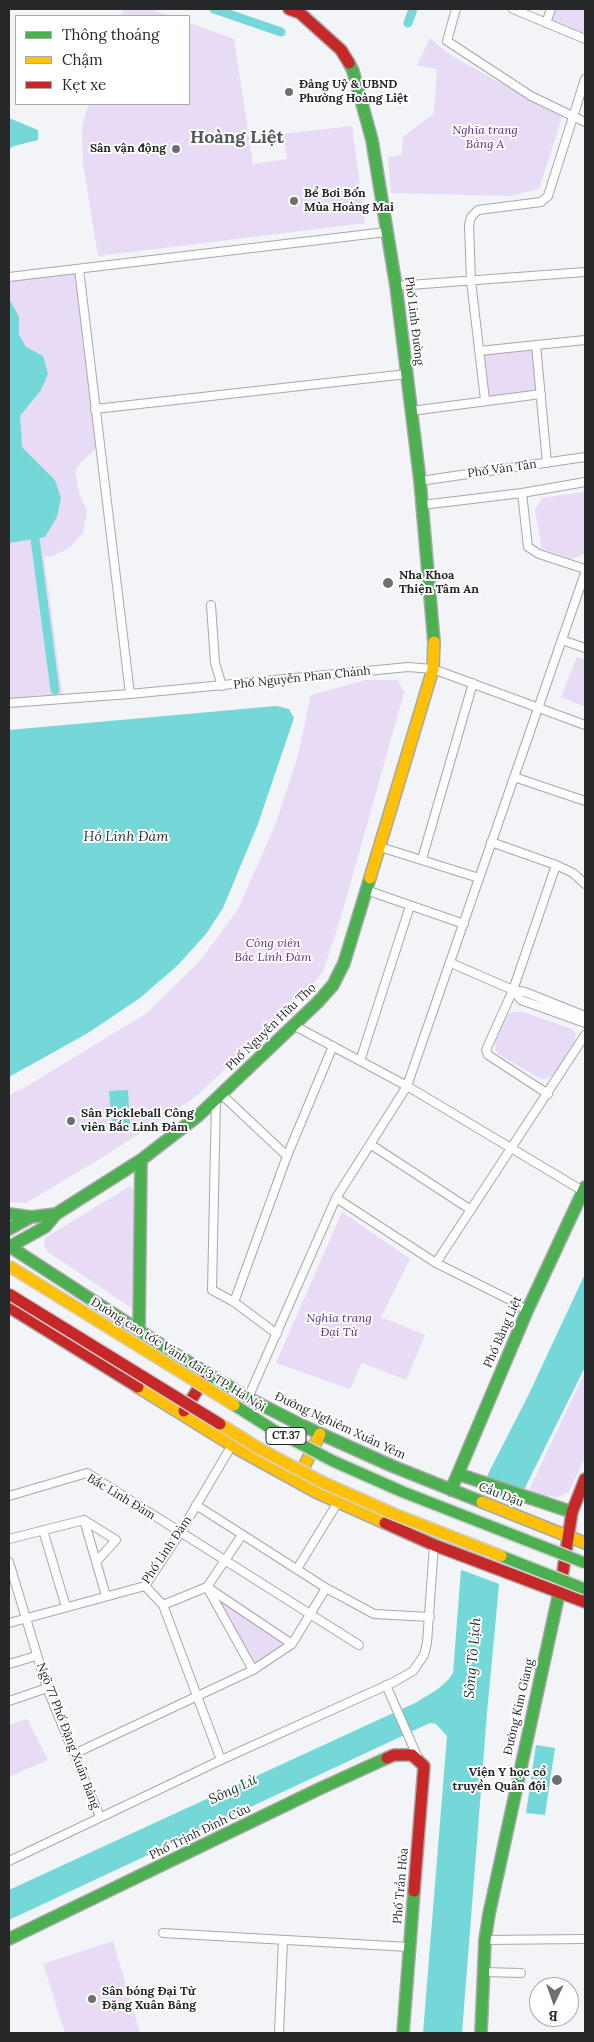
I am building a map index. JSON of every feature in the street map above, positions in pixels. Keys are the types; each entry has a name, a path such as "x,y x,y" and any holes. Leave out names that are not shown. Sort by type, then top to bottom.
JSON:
{"main road":[{"name":"Phố Linh Đường","path":"289,9 300,13 341,50 353,71 372,140 396,286 420,481 434,633 433,668"},
{"name":"Phố Nguyễn Hữu Thọ","path":"9,1247 45,1227 56,1214 141,1160 198,1116 333,985 344,963 433,668"},
{"path":"139,1330 141,1160"},
{"name":"Phố Bằng Liệt","path":"456,1492 527,1311 584,1189"},
{"path":"9,1214 30,1217"},
{"name":"Phố Nguyễn Hữu Thọ","path":"9,1230 30,1217 56,1214"},
{"name":"Đường Nghiêm Xuân Yêm","path":"9,1247 248,1398 320,1434 456,1492"},
{"name":"Đường cao tốc Vành đai 3 TP. Hà Nội","path":"9,1266 272,1429 324,1456 403,1492 585,1563"},
{"name":"CT.37","path":"9,1294 252,1445 306,1474 394,1514 585,1588"},
{"path":"9,1307 232,1445 338,1502 434,1545 585,1602"},
{"path":"182,1414 208,1374"},
{"path":"297,1481 320,1434"},
{"name":"Cầu Dậu","path":"463,1475 572,1512"},
{"name":"Đường Kim Giang","path":"481,2033 485,1940 496,1879 538,1684 560,1593 572,1512 585,1479"},
{"name":"Cầu Dậu","path":"456,1492 568,1536"},
{"path":"568,1536 585,1543"},
{"name":"Phố Trịnh Đình Cửu","path":"9,1938 384,1759 404,1754 412,1755 419,1760"},
{"name":"Phố Trần Hòa","path":"403,2033 424,1771 424,1766 419,1760"}],"street":[{"path":"456,9 447,41 531,96 585,122"},
{"path":"512,9 585,39"},
{"path":"546,24 551,9"},
{"path":"485,400 471,281 469,225 471,217 478,210 541,202 548,196 585,79"},
{"path":"9,278 386,232"},
{"path":"79,270 130,694"},
{"path":"396,286 585,272"},
{"path":"479,351 585,340"},
{"path":"536,346 548,463"},
{"path":"95,409 407,374"},
{"path":"411,411 541,394"},
{"name":"Phố Văn Tân","path":"420,481 585,457"},
{"name":"Phố Văn Tân","path":"422,505 522,493 585,482"},
{"path":"522,493 528,547 539,554 585,568"},
{"path":"248,1398 336,1198 407,1086 585,573"},
{"path":"211,605 215,663 222,686"},
{"path":"562,640 585,648"},
{"name":"Phố Nguyễn Phan Chánh","path":"9,703 222,686 408,667 433,668 585,724"},
{"path":"422,859 473,684"},
{"path":"514,777 585,801"},
{"path":"491,842 556,865 573,873 585,884"},
{"path":"380,847 478,878"},
{"path":"548,1094 488,1055 486,1050 513,990 556,865"},
{"path":"573,873 585,874"},
{"path":"366,890 464,924"},
{"path":"360,1061 410,906"},
{"path":"451,963 513,990 525,992 585,1016"},
{"path":"513,990 521,1000 585,1023"},
{"path":"293,1025 407,1086 584,1189"},
{"path":"436,1263 585,1035"},
{"path":"234,1302 287,1156 333,1046"},
{"path":"219,1096 287,1156"},
{"path":"219,1096 212,1290 234,1302 277,1334"},
{"path":"370,1144 471,1210"},
{"path":"336,1198 436,1263 512,1301 527,1311"},
{"name":"Phố Linh Đàm","path":"9,1623 145,1586 180,1533 232,1445"},
{"name":"Bắc Linh Đàm","path":"9,1496 87,1473 224,1562 360,1645"},
{"path":"297,1569 338,1502"},
{"path":"196,1505 326,1588 374,1614 430,1617"},
{"path":"84,1520 106,1596"},
{"path":"9,1539 84,1520 116,1540 96,1562"},
{"path":"43,1530 66,1607"},
{"path":"163,1605 207,1587 242,1535"},
{"path":"9,1861 413,1671 421,1660 427,1643 434,1545"},
{"path":"9,1562 11,1576 26,1618"},
{"path":"145,1586 163,1605 221,1760"},
{"path":"207,1587 292,1644"},
{"path":"207,1587 253,1670"},
{"path":"74,1754 253,1670 292,1644 326,1588"},
{"name":"Ngõ 77 Phố Đặng Xuân Bảng","path":"26,1618 46,1688 100,1817"},
{"path":"9,1664 36,1656"},
{"path":"386,1685 419,1760"},
{"path":"9,1700 46,1688"},
{"path":"163,1933 410,1947"},
{"path":"279,2033 283,1940"},
{"path":"485,1940 585,1940"},
{"path":"484,1972 521,1973"}],"green space":[{"path":"124,9 149,9 168,15 121,15"},
{"path":"551,9 585,9 585,39 546,23"},
{"path":"190,23 234,39 253,164 287,159 283,134 352,126 365,223 98,256 83,163 82,125 89,105 190,105"},
{"name":"Nghĩa trang Bằng A","path":"430,38 447,53 562,117 539,189 510,196 391,193 388,157 402,155 403,137 434,113 437,69 417,65"},
{"path":"79,269 100,445 81,462 75,472 80,496 87,511 83,533 69,548 53,556 44,557 63,699 9,703 9,277"},
{"path":"536,345 541,394 485,400 479,351"},
{"path":"585,492 584,554 572,559 542,549 535,511 542,498"},
{"path":"577,657 585,660 585,707 561,697"},
{"name":"Công viên Bắc Linh Đàm","path":"365,680 398,680 404,693 341,917 323,971 312,986 269,1029 194,1098 103,1157 26,1203 9,1202 9,1095 24,1088 147,1013 200,961 238,909 276,823 297,759 311,695"},
{"path":"523,1012 572,1029 576,1034 573,1046 555,1074 541,1079 498,1054 495,1049 496,1035 509,1013"},
{"path":"130,1186 134,1190 133,1309 48,1252 44,1247 45,1238"},
{"name":"Nghĩa trang Đại Từ","path":"342,1212 410,1259 381,1317 425,1335 406,1380 362,1363 350,1389 276,1363"},
{"path":"585,1372 585,1458 569,1492 558,1497 544,1496 529,1490"},
{"path":"215,1597 285,1645 254,1665"},
{"path":"27,1719 48,1760 9,1777 9,1725"},
{"name":"Sân bóng Đại Từ Đặng Xuân Bảng","path":"113,1941 140,2033 65,2033 43,1964"}],"water":[{"path":"9,118 38,130 38,140 9,149"},
{"path":"9,298 19,317 19,335 26,347 43,356 48,374 41,390 20,416 22,447 55,480 61,498 57,517 45,537 9,543"},
{"name":"Hồ Linh Đàm","path":"276,706 289,709 294,718 258,824 223,908 206,934 178,965 140,998 88,1033 9,1077 9,730"},
{"path":"128,1090 130,1124 112,1125 109,1091"},
{"path":"585,1274 585,1367 517,1504 507,1542 499,1585 462,2033 423,2033 447,1736 436,1724 430,1723 9,1920 9,1890 417,1702 438,1689 449,1679 453,1673 461,1570 469,1527 489,1472 528,1396"},
{"path":"536,1745 555,1748 545,1815 526,1813"}],"pier":[{"path":"480,1490 520,1504 509,1543 502,1585 459,1569 467,1526"}],"waterway":[{"path":"214,9 281,32"},
{"path":"408,23 413,9"},
{"path":"35,539 55,690"}],"traffic: fast":[{"path":"349,63 353,71 372,140 396,286 420,481 434,642"},
{"path":"9,1247 45,1227 56,1214 141,1160 198,1116 317,1003 333,985 344,963 370,878"},
{"path":"139,1330 141,1160"},
{"path":"451,1490 527,1311 585,1187"},
{"path":"9,1214 31,1217"},
{"path":"9,1229 31,1217 56,1214"},
{"path":"9,1246 180,1357 248,1398 301,1425 392,1466 482,1502"},
{"path":"234,1405 272,1429 333,1461 403,1492 585,1563"},
{"path":"458,1474 572,1512"},
{"path":"501,1556 585,1589"},
{"path":"481,2033 485,1940 489,1914 561,1584"},
{"path":"9,1939 387,1758"},
{"path":"403,2033 414,1891"}],"traffic: slow":[{"path":"370,878 433,669 434,642"},
{"path":"9,1266 234,1405"},
{"path":"138,1387 238,1449 316,1492 385,1523"},
{"path":"220,1424 260,1449 322,1482 394,1514 501,1556"},
{"path":"298,1479 320,1434"},
{"path":"482,1502 585,1543"}],"traffic: jam":[{"path":"289,9 300,13 341,50 349,63"},
{"path":"9,1294 220,1424"},
{"path":"9,1307 138,1387"},
{"path":"184,1411 205,1378"},
{"path":"561,1584 572,1512 585,1479"},
{"path":"385,1523 434,1545 585,1602"},
{"path":"387,1758 394,1755 412,1755 424,1766 414,1891"}],"place":[{"name":"Đảng Uỷ & UBND Phường Hoàng Liệt","path":"289,92"},
{"name":"Sân vận động","path":"176,149"},
{"name":"Bể Bơi Bốn Mùa Hoàng Mai","path":"294,201"},
{"name":"Nha Khoa Thiện Tâm An","path":"388,583"},
{"name":"Sân Pickleball Công viên Bắc Linh Đàm","path":"71,1121"},
{"name":"Viện Y học cổ truyền Quân đội","path":"557,1780"},
{"name":"Sân bóng Đại Từ Đặng Xuân Bảng","path":"92,1999"}],"district":[{"name":"Hoàng Liệt","path":"237,138"}],"water label":[{"name":"Sông Tô Lịch","path":"473,1658"},
{"name":"Sông Lừ","path":"233,1790"}]}
